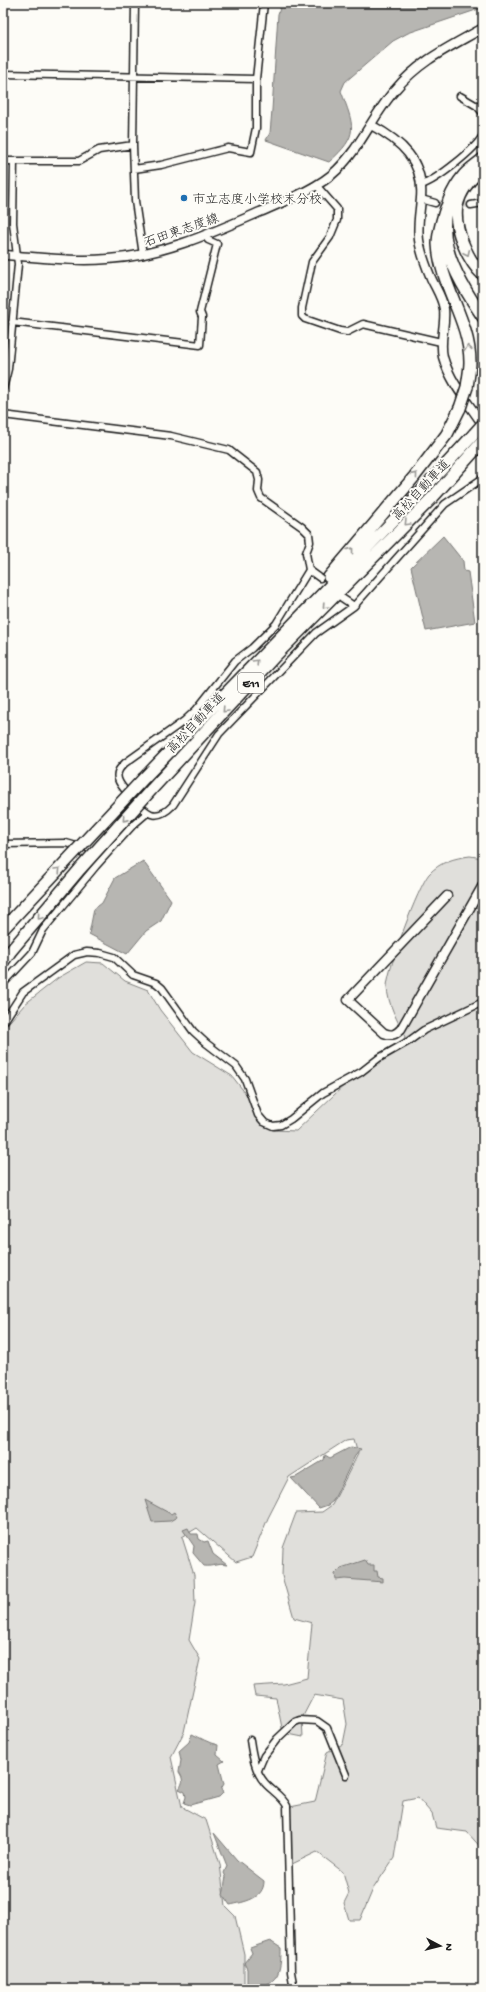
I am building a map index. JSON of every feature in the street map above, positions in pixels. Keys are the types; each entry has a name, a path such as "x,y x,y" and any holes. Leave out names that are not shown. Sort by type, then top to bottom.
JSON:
{"highway":[{"path":"483,159 465,174 453,192 451,208 444,232 452,266 467,294 483,317"},
{"path":"346,571 369,545 414,477 447,434 460,408 466,387 470,362 462,320 440,262 438,243 440,226 471,178 483,168"},
{"path":"451,208 466,251 474,267 483,275"},
{"path":"451,208 456,255 467,282 483,305"},
{"name":"高松自動車道","path":"3,962 80,869 275,656 369,545 483,425"},
{"name":"高松自動車道","path":"369,545 432,498 482,445"},
{"name":"高松自動車道","path":"3,929 144,778 201,721 269,647 346,571"}],"street":[{"path":"135,3 133,145 135,201 143,255"},
{"path":"134,169 161,165 228,148 251,152 256,128 256,79 264,3"},
{"name":"石田東志度線","path":"3,254 67,260 109,259 143,255 204,235 293,198 316,185 336,171 356,147 394,90 418,66 483,28"},
{"path":"3,74 256,79"},
{"path":"460,96 477,106 483,113"},
{"path":"371,125 396,140 410,154 418,170 421,185 421,198 418,217 419,240 423,259 432,280 440,293 444,309 441,342 449,374 483,425"},
{"path":"421,185 436,178 475,146 483,135"},
{"path":"3,161 79,161 99,150 133,145"},
{"path":"3,389 8,369 18,264 13,223 14,161"},
{"path":"316,185 337,209 337,220 330,237 312,262 302,308 302,316 305,319 340,331 347,332 363,324 441,342"},
{"path":"421,198 435,203"},
{"path":"471,205 483,203"},
{"path":"12,322 200,345 202,317 200,312 217,244 208,240 204,235"},
{"path":"3,415 171,436 229,450 257,472 259,480 258,491 261,498 302,527 309,534 310,542 306,553 309,570 276,624 252,648 235,661 196,710 184,721 124,763 118,770 118,779 122,786 147,813 157,816 166,813 173,805 219,734 316,633 354,606 445,504 483,478"},
{"path":"309,570 320,578"},
{"path":"342,598 354,606"},
{"path":"3,984 32,953 43,930 96,866 133,825 147,813"},
{"path":"3,844 66,843 73,845 96,866"},
{"path":"447,896 348,1000 384,1033 390,1035 396,1034 401,1029 483,885"},
{"path":"3,1023 23,992 74,955 87,952 100,953 114,957 133,975 156,983 162,988 193,1031 236,1066 245,1079 258,1115 264,1122 273,1126 291,1119 323,1093 362,1072 379,1058 409,1041 424,1030 483,1002"},
{"path":"258,1770 264,1756 277,1739 295,1722 300,1720 317,1721 327,1728 346,1775"},
{"path":"250,1740 253,1759 264,1782 284,1800 287,1806 291,1972 294,1989"}],"shaded area":[{"path":"282,3 483,3 483,11 479,9 408,33 393,41 345,82 341,91 349,113 352,130 346,144 329,162 266,140 270,133 278,14"},
{"path":"443,536 463,561 464,571 468,572 475,622 426,631 411,567"},
{"path":"470,856 483,858 483,1850 467,1832 436,1828 432,1814 418,1798 403,1801 394,1858 373,1889 360,1920 349,1920 344,1903 349,1893 343,1872 317,1852 290,1865 285,1808 315,1802 327,1752 343,1744 347,1724 343,1700 314,1695 302,1718 303,1737 283,1733 276,1698 255,1696 253,1686 284,1684 307,1678 312,1623 294,1618 282,1576 283,1548 296,1513 322,1512 332,1505 358,1454 354,1439 346,1440 289,1477 268,1518 252,1557 236,1562 197,1528 182,1537 194,1575 195,1603 189,1640 200,1659 184,1732 171,1757 182,1807 206,1820 220,1864 225,1906 235,1916 244,1954 244,1989 3,1989 3,1029 25,1004 58,978 86,962 103,963 125,981 148,990 160,1010 193,1052 232,1076 274,1130 296,1131 353,1077 399,1046 405,1037 396,1018 387,992 392,963 404,928 418,894 429,874 438,866 448,861"},
{"path":"143,861 171,900 161,921 146,931 127,954 89,934 94,909 102,903 115,878"},
{"path":"351,1447 361,1449 355,1456 333,1501 328,1505 319,1508 291,1478 296,1477 324,1460 325,1455 330,1458"},
{"path":"145,1500 171,1514 174,1512 177,1517 170,1521 152,1522"},
{"path":"188,1528 191,1534 198,1534 199,1539 204,1542 208,1541 213,1554 227,1565 220,1564 204,1566 193,1553 194,1546 183,1530"},
{"path":"365,1560 368,1565 374,1565 374,1571 377,1571 378,1577 383,1578 383,1582 345,1579 336,1580 335,1574 341,1568"},
{"path":"192,1734 218,1745 217,1755 224,1761 219,1764 224,1784 221,1789 223,1793 219,1797 190,1805 184,1803 186,1797 185,1792 179,1789 182,1784 182,1780 179,1772 181,1760 179,1751 189,1742"},
{"path":"214,1833 237,1860 264,1881 261,1892 257,1896 247,1901 230,1905 223,1895 226,1877 224,1873 227,1866"},
{"path":"270,1941 281,1948 280,1967 276,1977 268,1984 258,1988 243,1988 247,1985 247,1969 244,1963 252,1953 250,1948"}],"tunnel":[{"path":"435,203 471,205"}],"place":[{"name":"市立志度小学校末分校","path":"184,198"}]}
